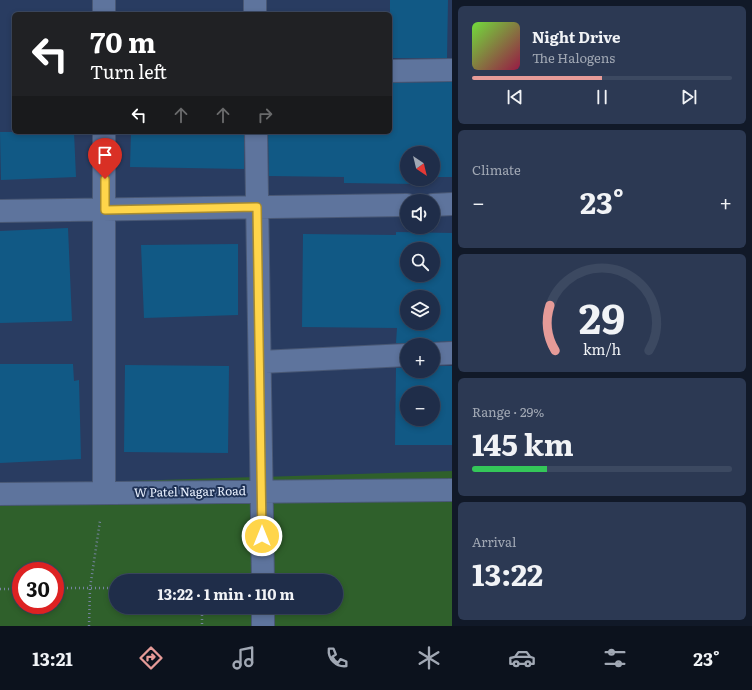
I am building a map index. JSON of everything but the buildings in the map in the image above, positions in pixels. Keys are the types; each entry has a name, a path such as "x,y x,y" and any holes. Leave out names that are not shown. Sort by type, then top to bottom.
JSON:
{"street":[{"path":"104,0 104,12"},
{"path":"255,0 255,12"},
{"path":"392,71 452,70"},
{"path":"104,134 104,493"},
{"path":"256,134 262,574"},
{"path":"440,205 452,204"},
{"path":"0,211 400,205"},
{"path":"440,354 452,353"},
{"path":"260,362 400,355"},
{"name":"W Patel Nagar Road","path":"0,494 452,490"},
{"path":"263,614 263,626"}],"path":[{"path":"89,626 90,588 104,493"},
{"path":"64,588 109,588"},
{"path":"0,589 12,589"},
{"path":"202,614 202,626"}],"green space":[{"path":"452,471 452,626 0,626 0,485"}],"route":[{"path":"105,179 105,210 257,207 262,536"}]}
